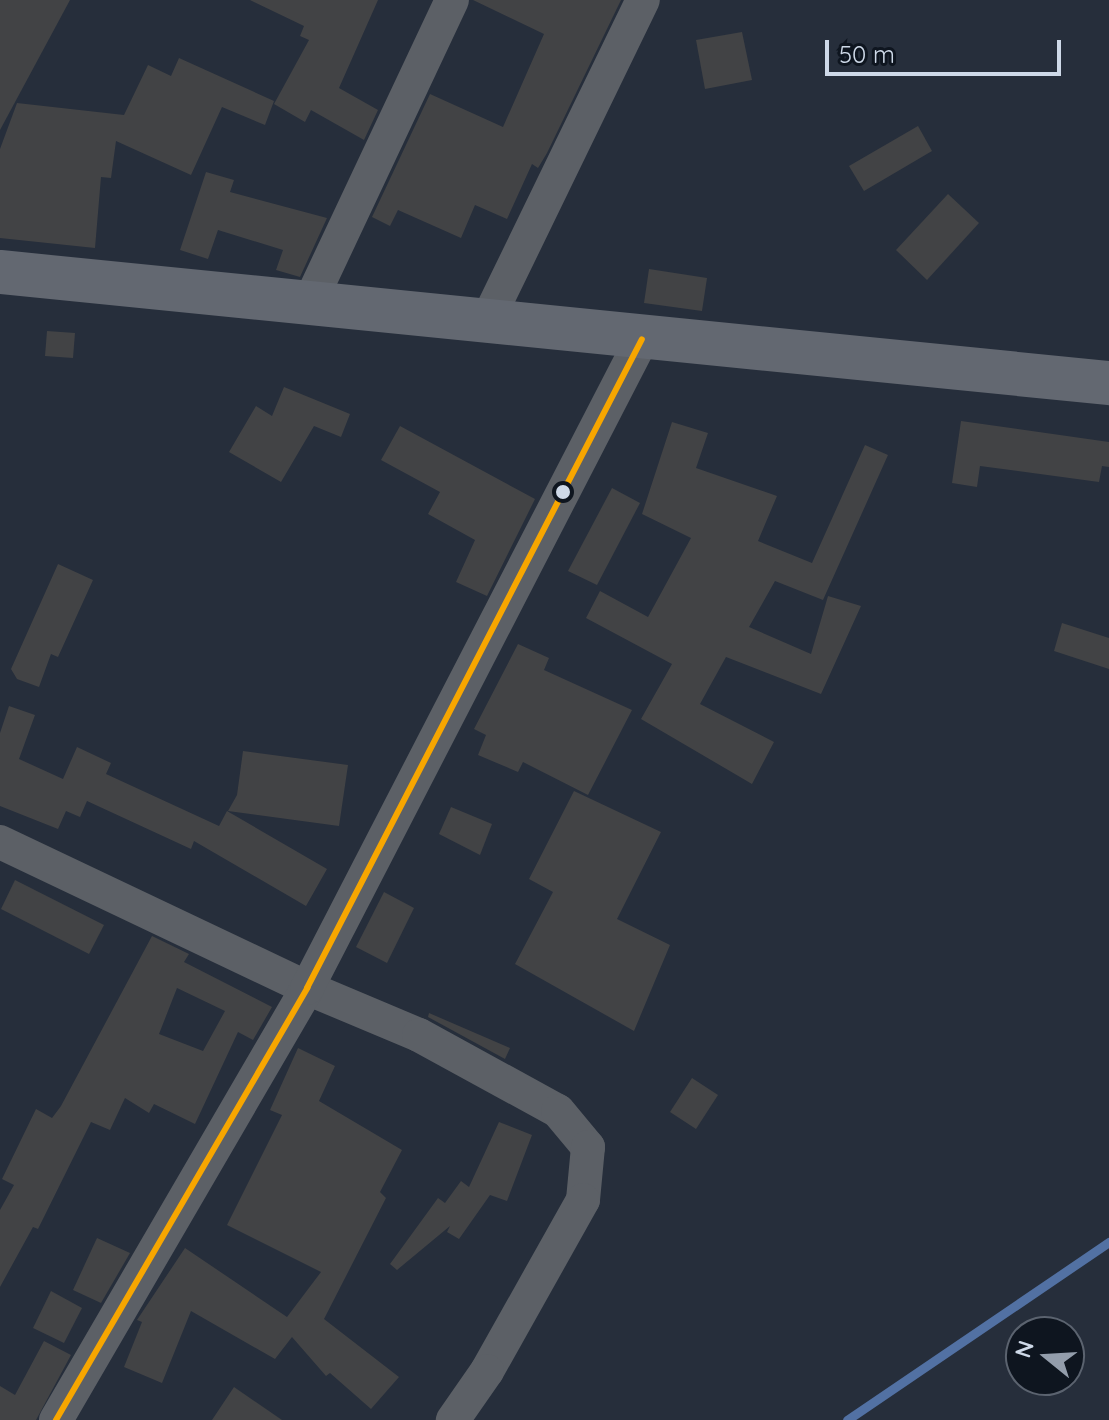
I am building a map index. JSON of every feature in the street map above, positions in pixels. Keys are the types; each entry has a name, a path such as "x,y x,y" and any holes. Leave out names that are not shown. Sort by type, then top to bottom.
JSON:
{"highway":[{"path":"0,272 308,306 1109,383"}],"street":[{"path":"308,306 452,0"},
{"path":"486,323 643,0"},
{"path":"56,1420 307,988 642,339"},
{"path":"0,843 307,988 419,1035 558,1111 588,1147 583,1200 487,1371 453,1420"}],"building":[{"path":"0,0 70,0 0,130"},
{"path":"250,0 378,0 339,88 378,110 364,140 311,110 305,122 274,104 309,40 300,36 304,26"},
{"path":"473,0 621,0 547,153 538,168 532,164 507,219 475,205 461,238 398,210 390,226 372,217 430,94 503,127 544,34"},
{"path":"742,32 752,80 705,89 696,40"},
{"path":"179,58 274,101 265,125 222,107 191,175 116,141 111,178 101,177 95,248 0,238 0,149 17,103 124,115 148,65 171,76"},
{"path":"918,126 932,151 864,191 849,166"},
{"path":"206,172 234,180 230,192 327,218 300,277 276,270 283,250 218,230 208,259 180,250"},
{"path":"948,194 979,223 927,280 896,250"},
{"path":"649,269 707,278 702,311 644,303"},
{"path":"47,331 75,333 73,358 45,356"},
{"path":"284,387 350,414 341,437 314,426 281,482 229,452 256,406 272,416"},
{"path":"961,421 1109,442 1109,467 1102,466 1099,482 980,466 977,487 952,483"},
{"path":"672,422 708,433 696,468 777,496 758,541 812,563 865,445 888,455 823,600 775,581 749,627 811,654 828,596 861,606 821,694 726,657 700,704 774,742 752,784 641,719 672,664 586,618 600,591 648,617 691,538 642,514"},
{"path":"400,426 535,499 487,596 456,582 475,540 428,514 440,492 381,460"},
{"path":"612,488 640,503 597,585 568,571"},
{"path":"58,564 93,580 58,657 51,654 39,687 17,679 11,669"},
{"path":"1062,623 1109,638 1109,669 1054,651"},
{"path":"518,644 549,658 544,670 632,710 588,795 523,762 518,772 478,755 486,735 474,729"},
{"path":"9,706 35,715 19,759 63,779 77,747 111,763 106,774 219,826 227,811 327,869 306,906 194,841 191,849 87,801 80,817 66,811 58,829 0,806 0,733"},
{"path":"243,751 348,765 339,826 228,811 237,795"},
{"path":"574,791 661,832 617,919 670,945 634,1031 515,964 553,892 529,879"},
{"path":"451,807 492,824 480,855 439,834"},
{"path":"15,880 104,925 89,954 1,909"},
{"path":"384,892 414,908 387,963 356,947"},
{"path":"152,936 189,954 184,962 272,1007 253,1040 238,1032 195,1124 154,1104 149,1113 125,1098 110,1130 91,1122 38,1229 33,1227 0,1287 0,1210 14,1185 2,1179 36,1109 52,1118","holes":["177,988 225,1011 203,1051 159,1034"]},
{"path":"429,1013 510,1048 505,1059 428,1017"},
{"path":"298,1048 335,1066 319,1101 402,1150 380,1192 386,1198 324,1319 399,1377 371,1409 330,1373 326,1376 292,1337 275,1359 191,1311 162,1383 124,1367 142,1322 137,1320 185,1248 287,1317 321,1272 227,1225 282,1115 270,1110"},
{"path":"692,1078 718,1095 696,1129 670,1112"},
{"path":"499,1122 532,1135 507,1201 490,1195 459,1239 447,1232 450,1226 397,1270 390,1264 438,1198 445,1203 461,1181 469,1187"},
{"path":"97,1238 130,1253 101,1303 73,1290"},
{"path":"51,1291 82,1308 64,1343 33,1328"},
{"path":"44,1341 71,1355 36,1420 0,1420 0,1386 15,1395"},
{"path":"234,1387 282,1420 212,1420"}],"waterway":[{"path":"847,1420 1109,1242"}],"transit line":[{"path":"56,1420 307,988 642,339"}]}
